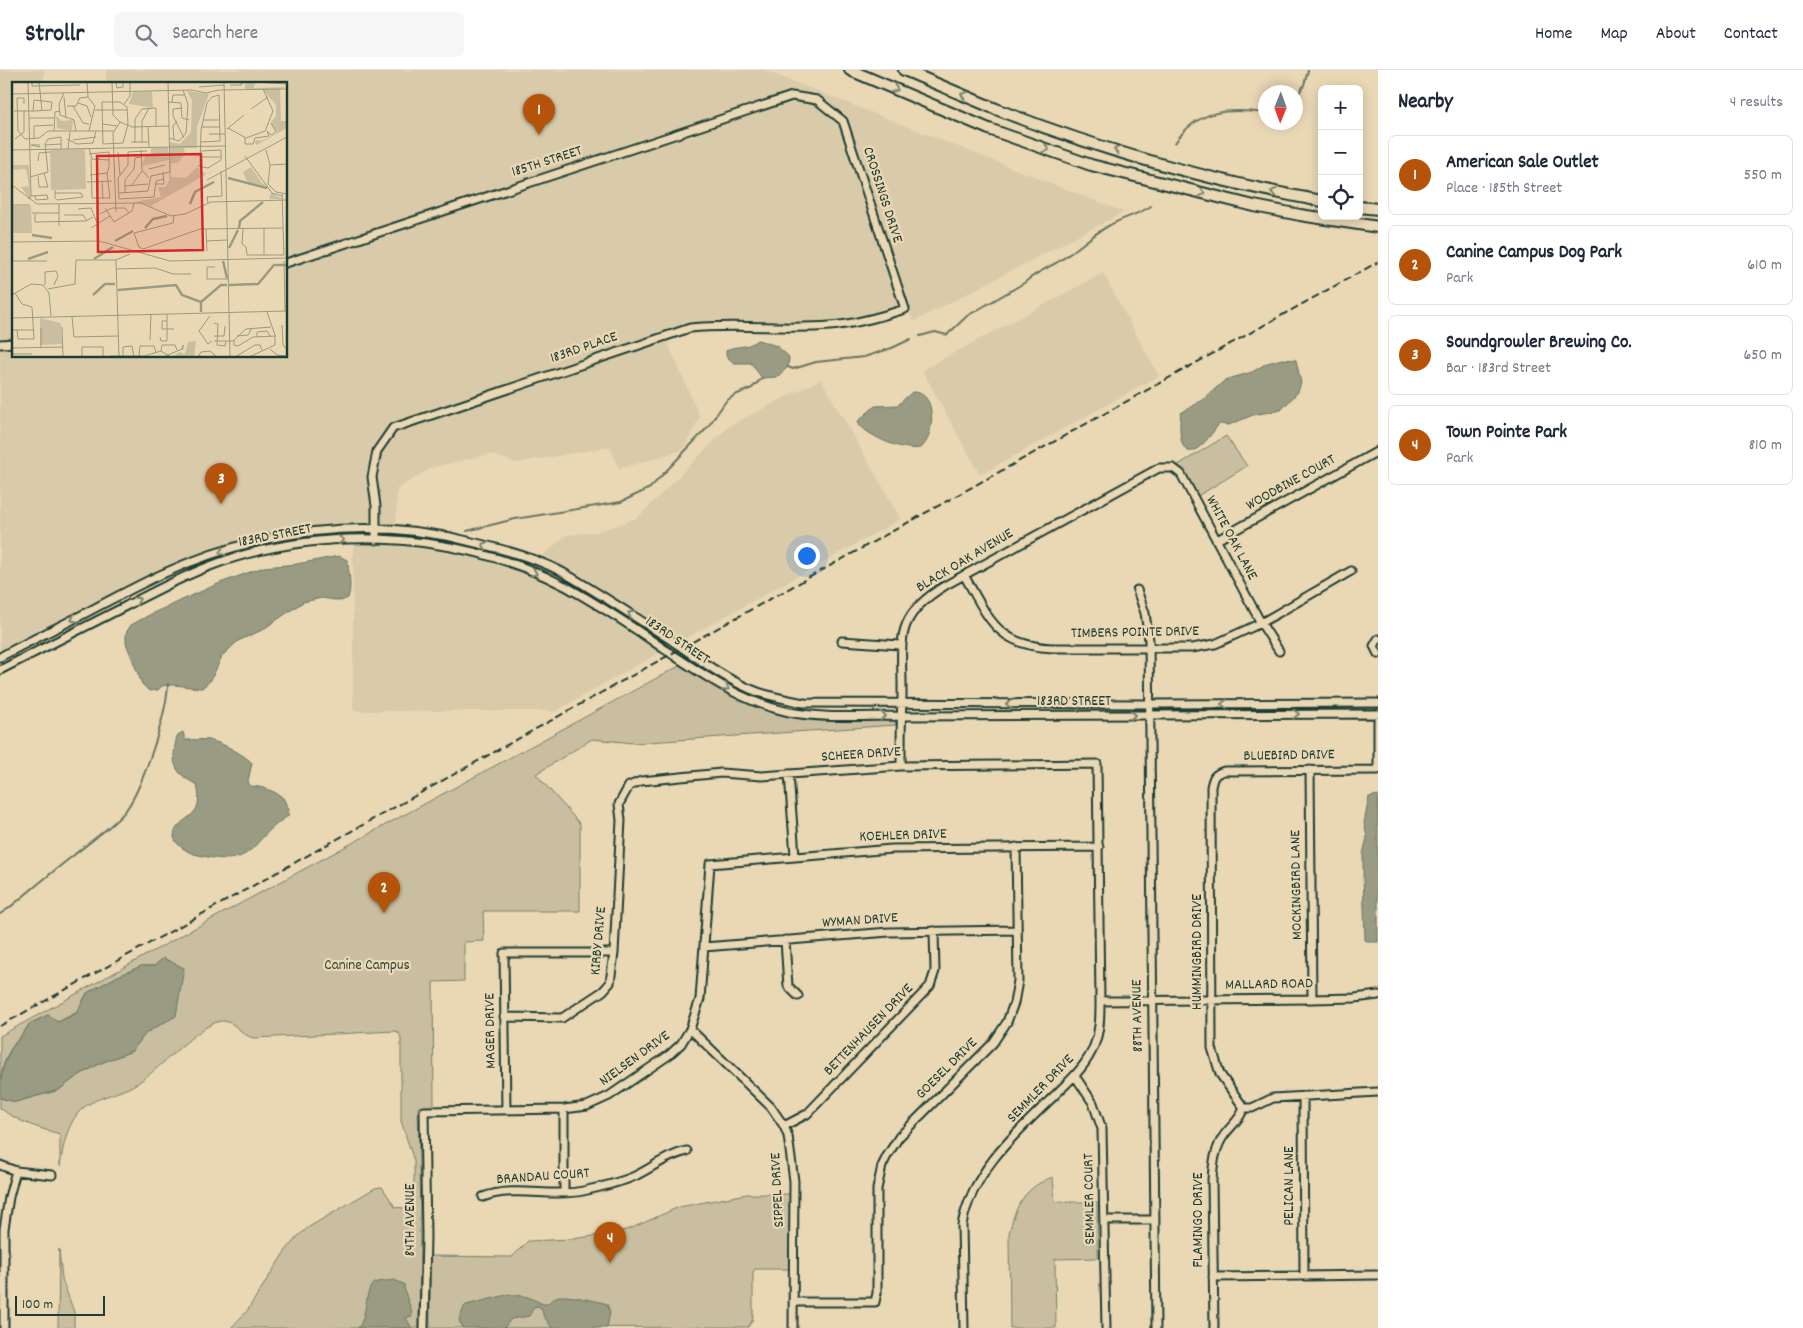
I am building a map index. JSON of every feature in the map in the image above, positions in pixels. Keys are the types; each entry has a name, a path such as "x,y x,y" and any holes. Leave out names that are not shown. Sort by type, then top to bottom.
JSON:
{"highway":[{"path":"850,70 989,129 1091,165 1254,206 1300,215 1378,226"},
{"path":"904,70 997,109 1097,145 1202,175 1318,200"},
{"path":"1363,207 1378,209"}],"street":[{"name":"185TH STREET","path":"288,262 792,96 817,100"},
{"name":"CROSSINGS DRIVE","path":"817,100 843,121 905,309"},
{"name":"183RD PLACE","path":"376,540 376,506 372,477 377,451 393,428 690,328 720,325 751,327 828,326 867,321 905,309"},
{"name":"WOODBINE COURT","path":"1217,540 1378,451"},
{"name":"BLACK OAK AVENUE","path":"901,766 900,645 907,622 921,602 964,575 1154,470 1164,467 1173,468"},
{"name":"WHITE OAK LANE","path":"1173,468 1180,474 1279,651"},
{"name":"183RD STREET","path":"0,657 161,575 220,552 271,538 304,532 376,528 411,531 461,539 516,553 550,567 595,590 709,667 757,692 804,703 1378,703"},
{"name":"183RD STREET","path":"0,670 143,597 210,566 241,556 302,543 330,540 376,540 436,544 488,557 533,572 584,597 709,680 740,695 773,708 790,712 822,716 1378,714"},
{"name":"TIMBERS POINTE DRIVE","path":"964,575 991,622 1005,635 1020,643 1036,647 1149,648 1205,646 1227,640 1262,623 1351,571"},
{"name":"88TH AVENUE","path":"1137,590 1148,625 1149,648 1156,1328"},
{"path":"1378,639 1374,646 1378,654"},
{"path":"842,641 900,645"},
{"path":"1378,721 1378,764"},
{"name":"SCHEER DRIVE","path":"629,786 642,781 721,773 762,776 901,766 1097,764"},
{"name":"SEMMLER DRIVE","path":"964,1328 962,1232 966,1208 972,1190 988,1166 1025,1124 1075,1076 1094,1048 1100,1022 1097,764"},
{"name":"MOCKINGBIRD LANE","path":"1310,770 1312,999"},
{"name":"BLUEBIRD DRIVE","path":"1211,787 1216,774 1224,771 1378,770"},
{"path":"789,774 795,856"},
{"name":"KIRBY DRIVE","path":"504,1017 562,1018 603,991 610,983 614,953 621,820 619,804 629,786"},
{"name":"HUMMINGBIRD DRIVE","path":"1211,787 1212,1048 1216,1065 1226,1086 1244,1108"},
{"name":"GOESEL DRIVE","path":"793,1302 875,1302 877,1293 877,1189 882,1166 899,1137 993,1042 1004,1028 1011,1013 1017,992 1016,847"},
{"name":"KOEHLER DRIVE","path":"710,864 892,848 1099,847"},
{"name":"NIELSEN DRIVE","path":"424,1111 564,1110 586,1106 610,1096 669,1055 680,1044 690,1029 700,1000 710,864"},
{"name":"WYMAN DRIVE","path":"704,947 889,932 1017,930"},
{"name":"BETTENHAUSEN DRIVE","path":"784,1126 807,1114 930,986 934,971 934,931"},
{"path":"785,940 788,986 798,996"},
{"name":"MAGER DRIVE","path":"506,1110 504,953 614,953"},
{"name":"MALLARD ROAD","path":"1100,1001 1312,999 1355,998 1378,995"},
{"name":"SIPPEL DRIVE","path":"690,1029 765,1101 784,1126 791,1152 794,1180 793,1328"},
{"name":"SEMMLER COURT","path":"1075,1076 1093,1103 1102,1129 1106,1328"},
{"path":"1244,1108 1252,1108 1273,1098 1378,1092"},
{"name":"PELICAN LANE","path":"1303,1096 1304,1276"},
{"name":"FLAMINGO DRIVE","path":"1214,1328 1213,1160 1224,1135 1242,1114 1244,1108"},
{"path":"564,1110 564,1192"},
{"name":"84TH AVENUE","path":"424,1111 426,1236 424,1328"},
{"name":"BRANDAU COURT","path":"483,1198 501,1193 580,1192 621,1181 648,1169 674,1154 687,1151"},
{"path":"0,1165 16,1171 52,1175"},
{"path":"4,1328 2,1294 4,1229 9,1197 16,1171"},
{"path":"1105,1220 1155,1220"},
{"path":"1213,1277 1378,1275"}],"shaded area":[{"path":"0,70 44,70 44,82 12,82 12,341 0,341"},
{"path":"106,70 764,70 1124,212 913,322 843,128 903,312 874,323 827,329 691,329 666,338 700,417 683,450 619,469 610,447 516,463 490,454 431,468 397,489 396,531 373,529 277,539 256,544 171,573 0,660 0,345 12,345 12,358 288,358 288,82 106,82"},
{"path":"1103,273 1159,376 980,475 922,370"},
{"path":"758,340 777,346 789,357 788,367 777,377 762,378 751,363 734,363 726,356 726,351 729,349 749,345"},
{"path":"1282,359 1296,360 1301,383 1298,392 1281,410 1253,415 1229,425 1219,424 1198,448 1189,451 1185,449 1181,438 1181,413 1205,398 1225,380 1252,372 1267,363"},
{"path":"821,379 901,519 672,646 594,592 532,565 566,535 596,532 637,518 729,426"},
{"path":"912,392 920,393 926,398 930,406 931,425 926,442 921,448 905,448 896,445 858,425 858,421 875,406 898,405"},
{"path":"376,532 425,536 475,548 524,565 593,595 668,648 556,711 353,711 353,534"},
{"path":"339,556 347,560 350,584 348,598 341,601 322,598 303,602 262,630 238,641 222,656 211,680 202,688 167,685 162,686 158,690 149,691 142,684 126,643 126,633 131,625 220,583 264,567 297,564"},
{"path":"183,732 185,740 214,741 243,756 252,763 248,781 250,786 276,793 283,798 289,809 288,816 241,856 230,859 194,854 175,840 176,829 195,811 199,799 197,785 182,775 175,765 174,751 177,736"},
{"path":"1378,795 1378,942 1370,942 1365,940 1363,854 1367,837 1364,823 1369,797"},
{"path":"163,958 184,968 176,1016 146,1033 132,1051 101,1063 76,1077 59,1090 15,1102 0,1098 5,1062 29,1024 48,1015 58,1022 77,1013 87,993 141,966 154,966"},
{"path":"394,1280 404,1284 412,1313 412,1316 406,1318 412,1328 358,1328 363,1317 371,1286 376,1282"},
{"path":"510,1294 528,1297 543,1304 547,1304 556,1297 564,1296 584,1298 607,1304 610,1312 607,1328 552,1328 543,1315 542,1309 538,1306 534,1307 529,1316 511,1319 504,1328 463,1328 459,1320 466,1305"}],"green space":[{"path":"1226,436 1247,466 1198,496 1178,465"},
{"name":"Canine Campus","path":"681,665 729,694 780,713 827,720 894,719 896,725 634,743 592,739 536,774 580,824 580,911 483,911 484,941 464,942 464,981 433,982 434,1106 418,1107 419,1328 231,1328 247,1311 284,1253 297,1237 309,1227 375,1188 382,1187 395,1207 409,1208 412,1205 414,1161 401,1121 401,1039 400,1034 397,1032 254,1038 249,1037 226,1021 213,1024 195,1035 139,1082 129,1088 94,1101 83,1108 74,1119 68,1132 60,1166 60,1134 21,1121 0,1108 0,1098 16,1102 59,1090 76,1077 101,1063 132,1051 146,1033 154,966 141,966 87,993 77,1012 58,1022 48,1015 29,1024 9,1052 3,1065 0,1079 0,1036"},
{"path":"1053,1177 1055,1202 1097,1202 1098,1258 1055,1259 1056,1328 1010,1328 1009,1234 1011,1224 1018,1206 1028,1192 1043,1181"},
{"path":"747,1194 790,1194 790,1269 755,1269 753,1272 753,1315 748,1327 430,1328 430,1256 512,1257 528,1241 572,1239 615,1233 632,1228 679,1207"},
{"path":"59,1249 62,1279 74,1312 74,1328 58,1328"}],"waterway":[{"path":"1303,87 1308,70"},
{"path":"1175,143 1193,123 1204,117 1227,111 1258,112"},
{"path":"920,336 935,332 947,335 967,316 1063,259 1103,229 1151,206"},
{"path":"788,367 793,369 816,362 864,357 892,348 911,339"},
{"path":"467,531 515,519 621,502 650,488 707,428 726,401 752,388 762,378"},
{"path":"0,914 109,827 126,810 140,785 153,749 167,697 168,684"}],"railway":[{"path":"0,1026 1378,262"}],"place":[{"name":"American Sale Outlet","path":"539,135"},
{"name":"Soundgrowler Brewing Co.","path":"221,504"},
{"name":"Canine Campus Dog Park","path":"384,913"},
{"name":"Town Pointe Park","path":"610,1263"}]}
